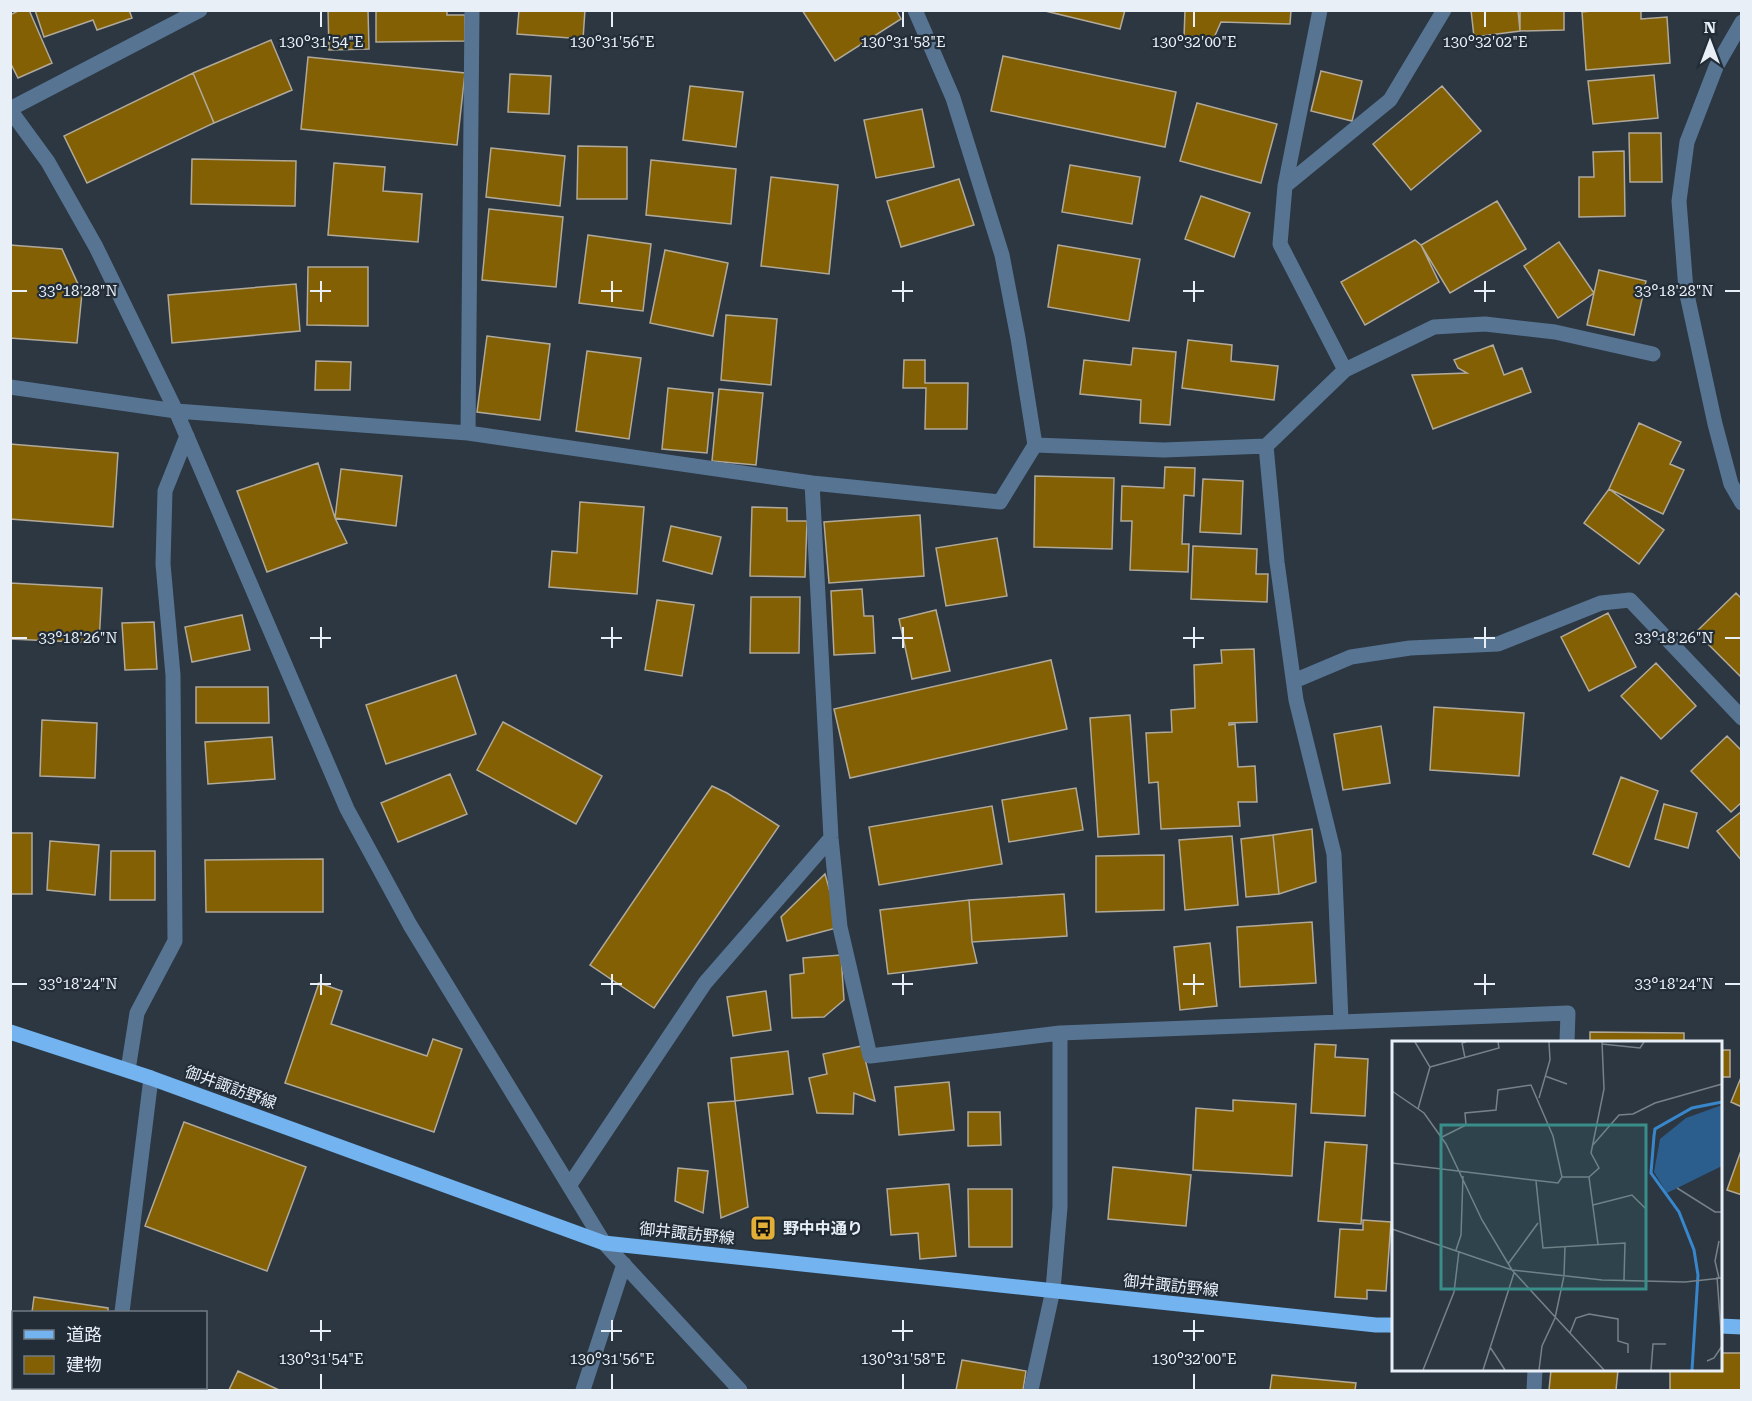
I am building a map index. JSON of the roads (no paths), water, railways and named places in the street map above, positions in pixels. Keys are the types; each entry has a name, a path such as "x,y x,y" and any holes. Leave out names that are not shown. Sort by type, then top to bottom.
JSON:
{"main road":[{"name":"御井諏訪野線","path":"10,1032 151,1078 604,1243 1392,1325"},
{"path":"1722,1326 1742,1327"}],"street":[{"path":"200,10 10,110 48,162 96,247 188,436 347,809 410,925 604,1243 740,1390"},
{"path":"468,433 472,10"},
{"path":"10,387 176,411 468,433 812,483 1000,502 1035,445 1018,338 1002,255 953,98 915,10"},
{"path":"1320,10 1285,186 1280,244 1345,370"},
{"path":"1285,186 1390,99 1444,10"},
{"path":"1742,22 1716,67 1688,142 1678,201 1686,290 1728,474 1742,503"},
{"path":"1035,445 1164,450 1266,446 1345,370 1434,327 1485,324 1556,332 1653,354"},
{"path":"128,1070 137,1013 175,941 173,675 163,564 165,491 188,436"},
{"path":"1266,446 1277,562 1296,700 1334,854 1341,1021"},
{"path":"812,483 831,838 840,927 870,1056 1060,1033 1568,1013 1567,1041"},
{"path":"1294,681 1351,657 1410,648 1498,644 1600,603 1630,600 1742,718"},
{"path":"569,1186 705,983 831,838"},
{"path":"1031,1390 1053,1290 1060,1207 1060,1033"},
{"path":"122,1311 151,1078"},
{"path":"583,1390 624,1264"},
{"path":"1534,1371 1534,1390"}],"place":[{"name":"野中中通り","path":"763,1228"}]}
